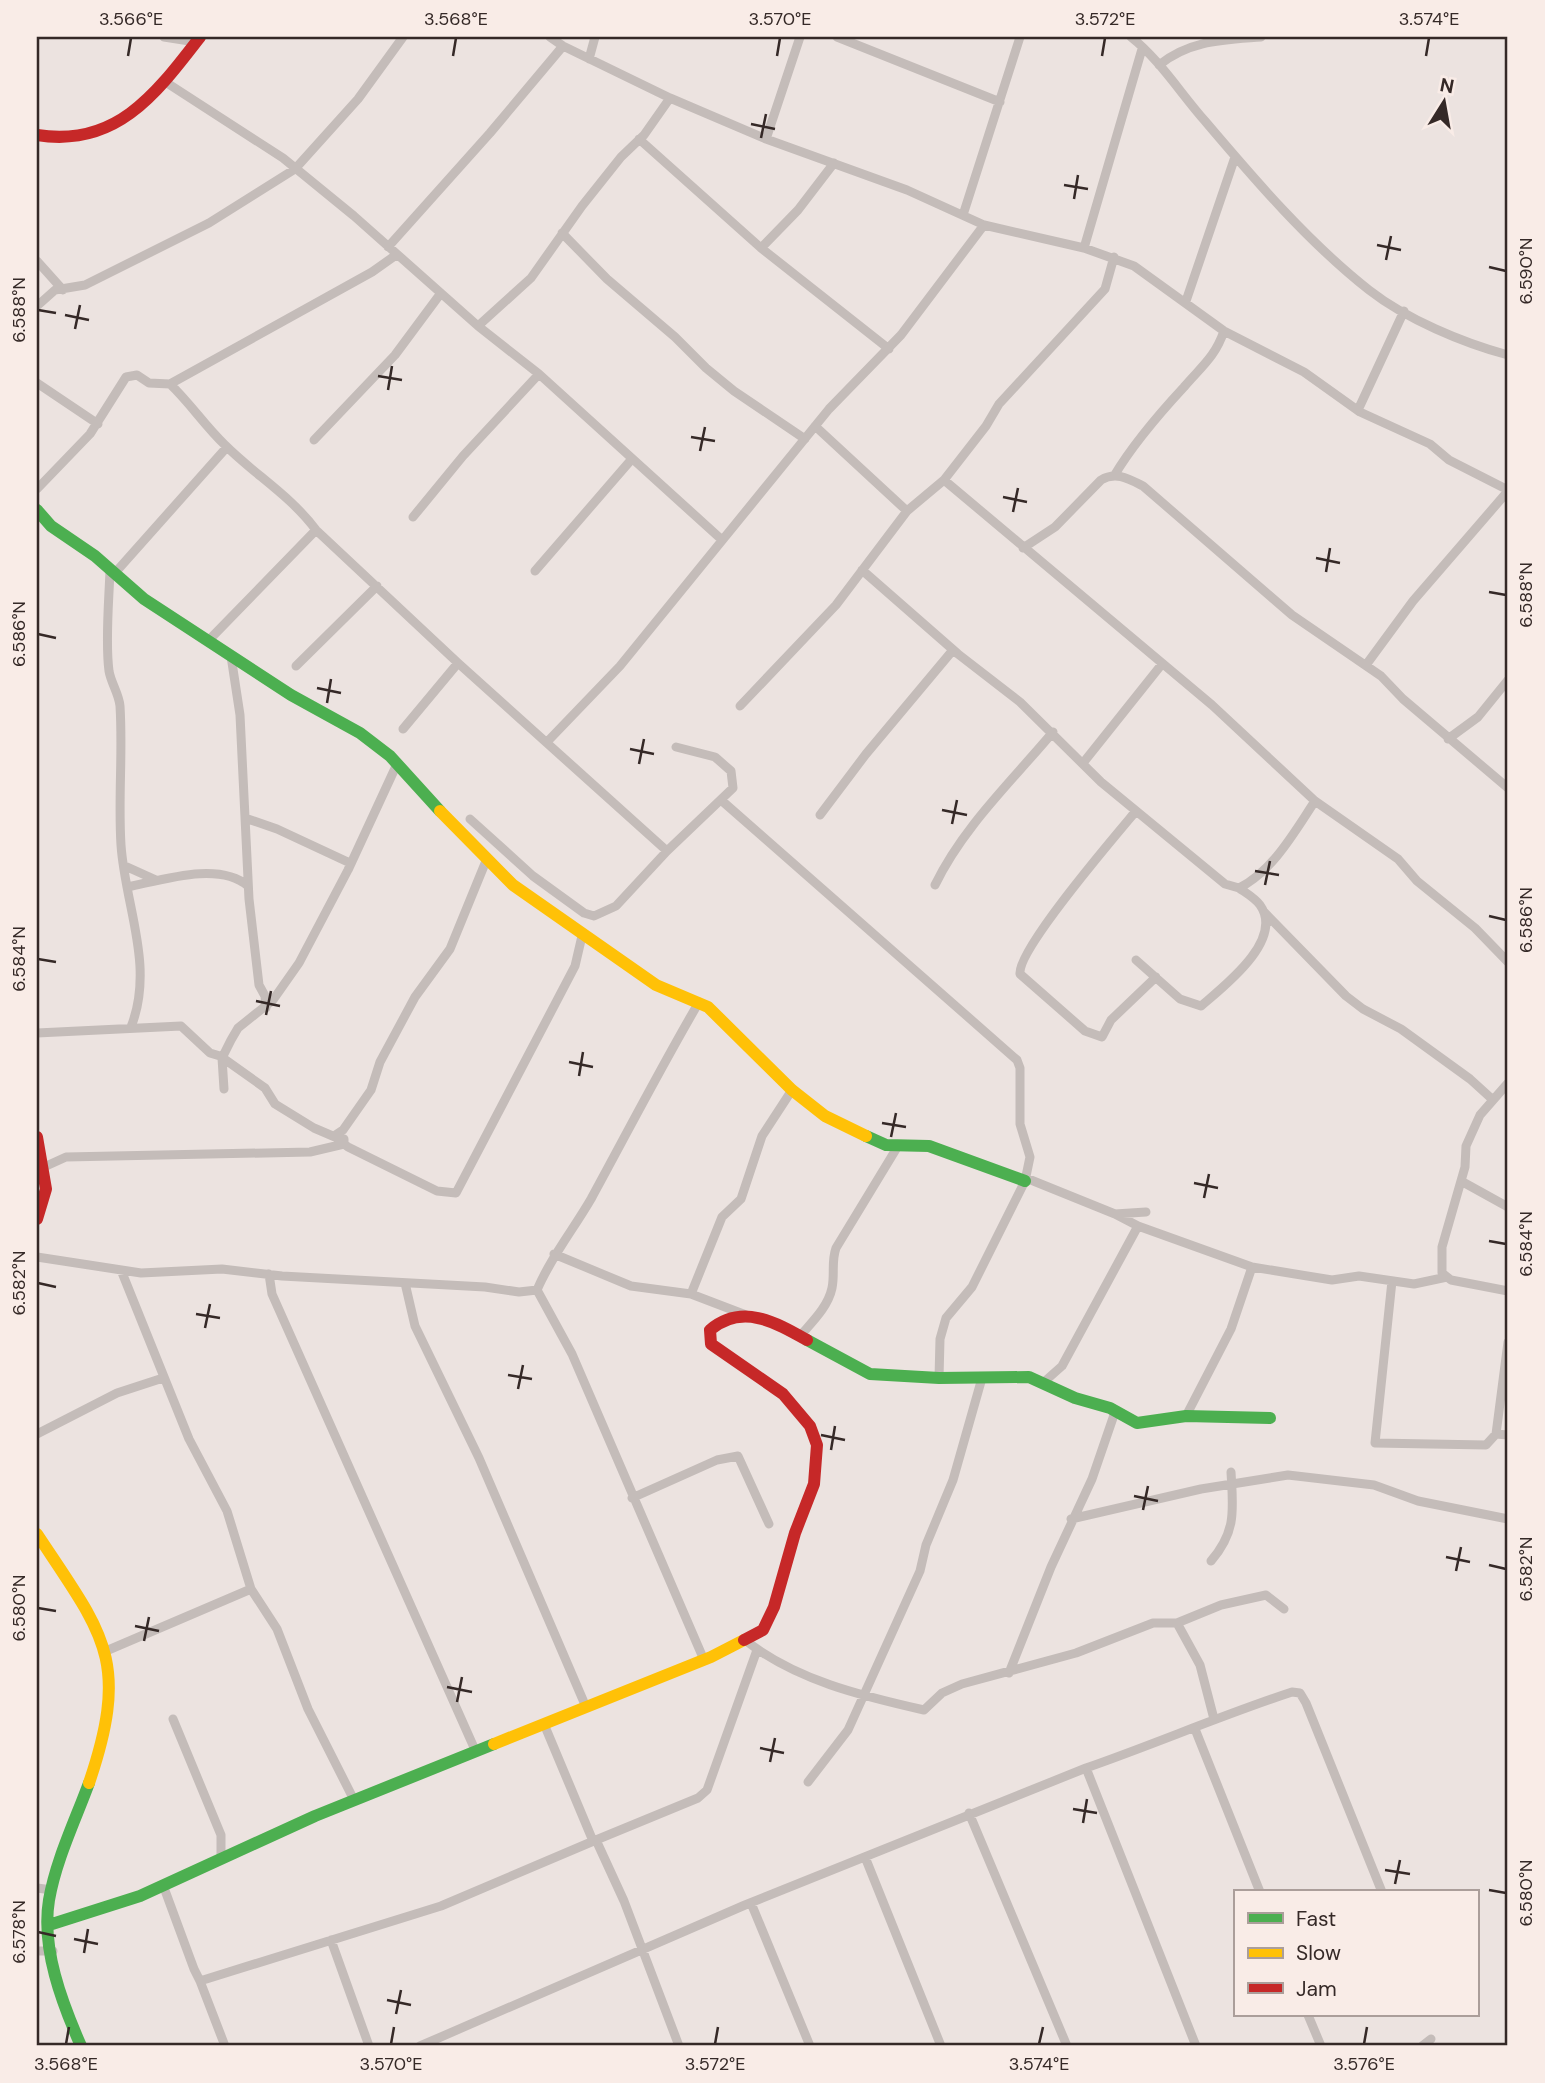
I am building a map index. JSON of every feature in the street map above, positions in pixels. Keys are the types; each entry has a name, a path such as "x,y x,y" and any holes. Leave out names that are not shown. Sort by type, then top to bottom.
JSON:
{"street":[{"path":"164,37 198,40"},
{"path":"37,306 47,294 85,285 209,223 295,169 358,99 402,37"},
{"path":"550,37 589,60 670,98 766,139 834,163 985,225 1114,257 1153,276 1224,331 1304,373 1358,411 1430,444 1449,460 1508,491 1413,601 1366,665"},
{"path":"589,60 595,37"},
{"path":"766,139 800,37"},
{"path":"837,37 999,102"},
{"path":"963,215 1020,37"},
{"path":"1132,37 1159,65 1235,157 1313,239 1369,290 1453,336 1508,355"},
{"path":"1159,65 1195,40 1261,37"},
{"path":"39,138 77,140 113,126 167,83 198,40"},
{"path":"388,247 490,134 563,46"},
{"path":"1084,248 1142,49"},
{"path":"167,83 295,169 478,326 539,374 721,539"},
{"path":"478,326 531,278 562,233 670,98"},
{"path":"639,139 761,248 889,349"},
{"path":"1186,301 1235,157"},
{"path":"761,248 798,210 834,163"},
{"path":"547,743 620,666 815,426 889,349 985,225"},
{"path":"562,233 607,279 675,337 706,368 734,391 805,439"},
{"path":"37,488 98,424 121,383 131,375 149,383 170,384 372,272 396,255"},
{"path":"740,706 836,604 907,510 944,480 986,426 999,404 1105,289 1114,257"},
{"path":"37,261 63,290"},
{"path":"314,440 395,355 441,293"},
{"path":"1358,411 1404,311"},
{"path":"1114,476 1125,458 1182,388 1214,356 1224,331"},
{"path":"413,517 463,456 539,374"},
{"path":"37,383 98,424"},
{"path":"170,384 227,447 298,506 316,530 458,663 667,850"},
{"path":"815,426 907,510"},
{"path":"131,1027 139,1000 139,937 121,844 123,768 120,704 108,661 112,572 227,447"},
{"path":"535,570 631,460"},
{"path":"1023,548 1055,527 1101,480 1124,476 1143,486 1292,615 1366,665 1448,739 1508,788"},
{"path":"944,480 1162,664 1315,801 1398,859 1417,881 1475,928 1508,962"},
{"path":"37,510 51,526 144,599 231,656 360,733 397,764 486,861 582,936 656,985 699,1002 762,1057 792,1090 825,1116 870,1140 893,1149 929,1146 1252,1267 1332,1280 1359,1276 1414,1284 1447,1277 1508,1291"},
{"path":"209,640 316,530"},
{"path":"862,570 953,650 1053,732 1083,763 1196,862 1225,884 1239,888 1256,901 1346,996 1363,1009 1401,1028 1470,1079 1492,1099"},
{"path":"296,666 377,586"},
{"path":"820,816 866,754 953,650"},
{"path":"231,656 240,715 246,880 259,985 265,996 266,1008"},
{"path":"403,729 458,663"},
{"path":"1083,763 1162,664"},
{"path":"1448,739 1478,717 1508,680"},
{"path":"935,885 947,859 1053,732"},
{"path":"470,819 533,876 584,913 594,916 616,906 667,850 733,789 731,771 715,757 676,747"},
{"path":"224,1089 222,1058 238,1028 266,1008 299,963 397,764"},
{"path":"721,800 1017,1060 1020,1068 1020,1124 1030,1157 1025,1180 972,1287 946,1318 940,1339 939,1378"},
{"path":"1239,888 1249,883 1292,838 1315,801"},
{"path":"1136,811 1062,903 1021,961 1020,974 1085,1031 1102,1037 1111,1020 1156,977"},
{"path":"245,818 277,829 350,863"},
{"path":"334,1136 343,1130 371,1090 380,1062 415,997 450,949 486,861"},
{"path":"125,866 157,880"},
{"path":"128,887 157,880 215,875 246,880"},
{"path":"1136,960 1180,999 1201,1006 1242,971 1251,958 1263,935 1264,912"},
{"path":"37,1033 181,1026 201,1046 265,1087 275,1104 314,1128 437,1191 456,1193 575,966 582,936"},
{"path":"265,996 276,996"},
{"path":"537,1290 554,1254 582,1215 637,1108 699,1002"},
{"path":"1447,1277 1442,1273 1440,1257 1461,1181 1466,1146 1480,1115 1508,1083"},
{"path":"691,1294 722,1217 741,1199 762,1136 792,1090"},
{"path":"343,1130 344,1144"},
{"path":"37,1137 44,1167 45,1198 37,1219"},
{"path":"44,1167 66,1157 310,1152 344,1144"},
{"path":"800,1336 828,1300 833,1285 832,1258 836,1248 893,1149"},
{"path":"1461,1181 1508,1207"},
{"path":"1115,1214 1146,1212"},
{"path":"1044,1382 1062,1366 1138,1226"},
{"path":"554,1254 631,1286 691,1294 786,1328 870,1374 939,1378 1016,1375 1044,1382 1128,1420 1147,1424 1186,1416 1270,1418"},
{"path":"37,1257 156,1274 222,1269 519,1292 537,1290"},
{"path":"1186,1416 1231,1329 1252,1267"},
{"path":"121,1270 138,1306 163,1378 189,1439 227,1511 251,1588 277,1629 308,1709 354,1800"},
{"path":"269,1274 272,1294 476,1752"},
{"path":"1392,1281 1375,1443 1486,1445 1496,1434 1508,1342"},
{"path":"405,1283 415,1325 479,1458 586,1707"},
{"path":"537,1290 572,1354 704,1660"},
{"path":"49,1925 163,1885 354,1800 704,1660 757,1634 768,1621 787,1569 794,1535 811,1496 818,1464 814,1430 796,1404 711,1344 710,1330 723,1319 746,1315"},
{"path":"37,1434 117,1393 163,1378"},
{"path":"808,1782 848,1730 919,1571 926,1545 948,1495 982,1378"},
{"path":"1009,1673 1071,1519 1092,1479 1115,1412"},
{"path":"1496,1434 1508,1435"},
{"path":"632,1498 717,1460 738,1456 769,1524"},
{"path":"1211,1561 1227,1543 1233,1518 1231,1472"},
{"path":"1071,1519 1232,1484 1287,1475 1374,1485 1418,1501 1508,1519"},
{"path":"37,1534 87,1602 106,1651 108,1707 92,1771 52,1890 49,1925 72,2027 81,2046"},
{"path":"106,1651 251,1588"},
{"path":"745,1640 757,1650 815,1680 924,1710 942,1693 962,1684 1076,1653 1153,1623 1177,1623 1221,1605 1266,1595 1284,1609"},
{"path":"1177,1623 1199,1665 1214,1719"},
{"path":"200,1981 441,1906 698,1798 707,1790 757,1650"},
{"path":"420,2046 751,1903 969,1814 1195,1729 1214,1719 1292,1692 1300,1693 1306,1703 1381,1890"},
{"path":"173,1719 221,1835 220,1859"},
{"path":"544,1724 594,1840 624,1901 679,2046"},
{"path":"1195,1729 1259,1890"},
{"path":"1086,1768 1196,2046"},
{"path":"969,1814 1067,2046"},
{"path":"865,1857 941,2046"},
{"path":"163,1885 225,2046"},
{"path":"37,1888 52,1890"},
{"path":"751,1903 810,2046"},
{"path":"331,1940 369,2046"},
{"path":"37,1951 53,1951"},
{"path":"1308,2016 1321,2046"},
{"path":"1422,2046 1430,2039"}],"traffic: fast":[{"path":"37,510 51,526 95,556 144,599 291,695 360,733 390,756 440,811"},
{"path":"866,1136 886,1145 929,1146 1025,1181"},
{"path":"807,1340 870,1374 939,1378 1029,1377 1075,1398 1110,1408 1137,1423 1186,1416 1270,1418"},
{"path":"49,1925 140,1896 315,1816 494,1744"},
{"path":"81,2046 55,1975 47,1918 56,1870 89,1783"}],"traffic: slow":[{"path":"440,811 513,885 656,985 708,1007 792,1090 825,1116 866,1136"},
{"path":"37,1534 79,1598 94,1624 104,1650 108,1676 108,1706 102,1741 89,1783"},
{"path":"494,1744 711,1657 744,1640"}],"traffic: jam":[{"path":"37,135 65,137 90,133 112,125 150,96 200,37"},
{"path":"37,1137 46,1189 37,1219"},
{"path":"744,1640 763,1630 774,1607 795,1533 814,1484 817,1445 810,1426 783,1394 711,1344 710,1330 734,1318 758,1318 807,1340"}]}
